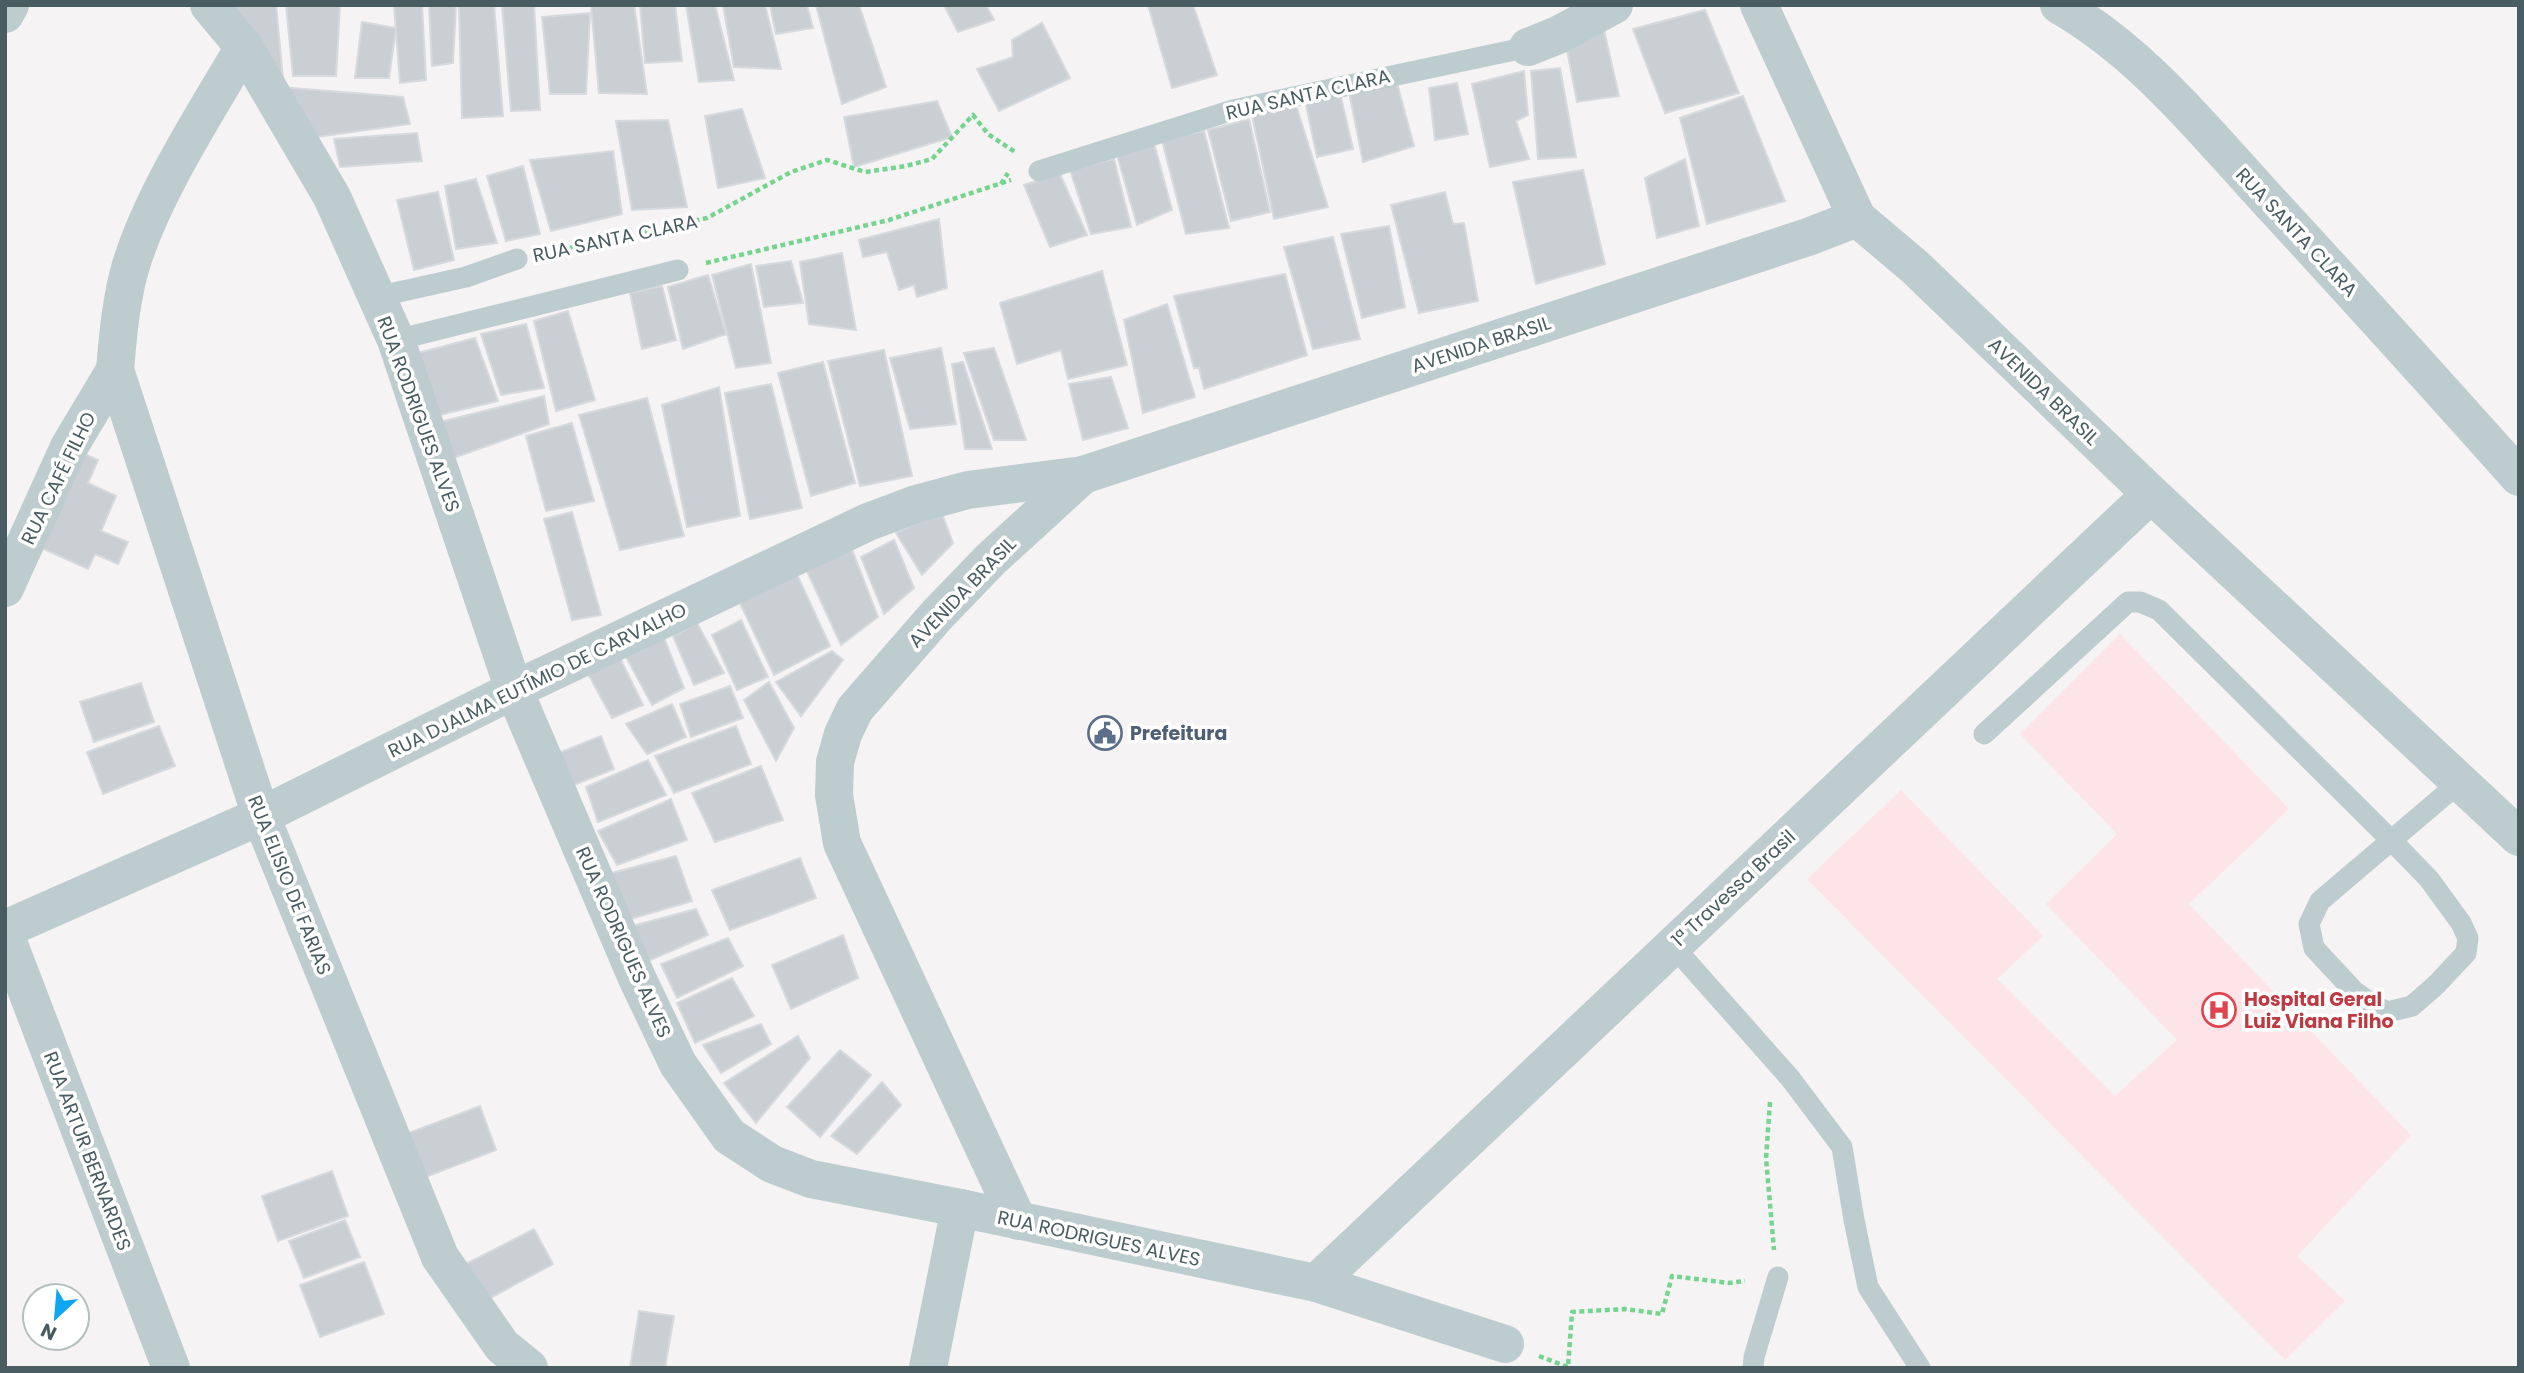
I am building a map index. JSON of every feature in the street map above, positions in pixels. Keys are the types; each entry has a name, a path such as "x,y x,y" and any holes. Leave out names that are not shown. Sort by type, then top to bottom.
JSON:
{"street":[{"path":"5,14 10,5"},
{"name":"RUA RODRIGUES ALVES","path":"209,5 244,47 332,197 396,340 514,690 637,978 672,1052 729,1136 772,1164 811,1180 960,1208 1316,1283 1505,1344"},
{"name":"RUA SANTA CLARA","path":"1528,47 1558,35 1614,5"},
{"path":"1759,5 1857,218"},
{"name":"RUA SANTA CLARA","path":"2059,5 2089,23 2158,81 2398,341 2519,477"},
{"path":"115,370 121,309 131,264 187,144 244,47"},
{"name":"AVENIDA BRASIL","path":"1018,1221 842,843 834,795 835,762 842,734 855,709 990,559 1083,475 1795,241 1857,218 1915,267 2151,494 2519,837"},
{"name":"RUA CAFÉ FILHO","path":"5,588 69,447 115,370"},
{"name":"RUA ELISIO DE FARIAS","path":"115,370 261,816 440,1257 502,1346 529,1368"},
{"name":"RUA DJALMA EUTÍMIO DE CARVALHO","path":"5,931 261,816 514,690 880,517 968,490 1083,475"},
{"name":"1ª Travessa Brasil","path":"1316,1283 2151,494"},
{"name":"RUA ARTUR BERNARDES","path":"5,931 172,1368"},
{"path":"928,1368 960,1208"}],"lane":[{"name":"RUA SANTA CLARA","path":"1032,165 1233,110 1528,47"},
{"name":"RUA SANTA CLARA","path":"376,297 466,277 517,259"},
{"path":"396,340 678,270"},
{"path":"1984,734 2127,602 2140,601 2159,610 2393,842 2429,879 2461,923 2468,938 2466,953 2412,1006 2388,1012 2354,991 2314,948 2309,923 2320,901 2393,842 2460,782"},
{"path":"1673,946 1773,1059 1842,1147 1868,1287 1920,1368"},
{"path":"1753,1368 1778,1277"}],"path":[{"name":"RUA SANTA CLARA","path":"517,259 706,218 791,172 827,160 865,172 932,159 973,116 988,134 1032,165"},
{"path":"678,270 889,220 1001,184 1032,165"},
{"path":"1001,184 1013,166"},
{"path":"1505,1344 1568,1367 1572,1312 1625,1309 1662,1314 1672,1276 1729,1283 1778,1277 1771,1232 1766,1158 1773,1059"}],"shaded area":[{"name":"Hospital Geral Luiz Viana Filho","path":"2120,634 2289,809 2189,904 2411,1135 2297,1256 2345,1301 2285,1360 1807,879 1901,790 2043,936 1997,979 2115,1096 2177,1040 2046,904 2117,834 2020,734"}],"building":[{"path":"225,5 276,5 283,78"},
{"path":"286,5 340,5 336,76 293,76"},
{"path":"394,5 422,5 426,80 400,83"},
{"path":"429,5 456,5 453,63 432,66"},
{"path":"459,5 494,5 503,116 462,118"},
{"path":"502,5 534,5 540,110 511,111"},
{"path":"591,5 634,5 647,94 599,93"},
{"path":"640,5 675,5 682,61 645,63"},
{"path":"686,5 715,5 734,80 699,82"},
{"path":"723,5 765,5 781,69 734,67"},
{"path":"770,5 807,5 813,28 776,34"},
{"path":"816,5 859,5 886,87 842,104"},
{"path":"944,5 986,5 994,20 958,32"},
{"path":"1148,5 1193,5 1217,75 1172,88"},
{"path":"1705,10 1739,93 1665,113 1633,29"},
{"path":"590,13 586,94 550,94 542,17"},
{"path":"362,22 396,28 389,78 355,78"},
{"path":"1042,23 1070,78 999,111 977,69 1013,57 1012,40"},
{"path":"1604,30 1619,96 1577,102 1565,40"},
{"path":"1560,68 1576,157 1538,159 1531,71"},
{"path":"1524,71 1528,115 1516,121 1529,159 1490,167 1472,84"},
{"path":"1397,83 1414,146 1363,162 1349,92"},
{"path":"1457,83 1468,134 1435,140 1429,88"},
{"path":"280,87 403,97 410,124 310,138"},
{"path":"1340,93 1353,149 1317,157 1305,100"},
{"path":"1743,96 1785,201 1707,224 1680,118"},
{"path":"937,101 952,137 854,167 844,117"},
{"path":"1296,105 1328,207 1274,219 1252,115"},
{"path":"742,109 765,178 718,188 705,116"},
{"path":"1249,119 1270,212 1231,221 1208,130"},
{"path":"668,120 687,207 632,210 616,121"},
{"path":"1204,131 1229,228 1186,234 1162,140"},
{"path":"417,133 422,161 340,167 334,139"},
{"path":"1154,143 1172,210 1137,225 1117,155"},
{"path":"613,151 622,214 551,231 530,160"},
{"path":"1114,159 1131,227 1091,234 1070,170"},
{"path":"1685,159 1699,226 1657,238 1645,178"},
{"path":"523,166 540,234 506,241 487,176"},
{"path":"1583,170 1605,264 1536,284 1513,182"},
{"path":"1060,174 1087,235 1050,247 1024,185"},
{"path":"476,179 497,243 456,249 445,186"},
{"path":"438,192 454,260 414,270 397,200"},
{"path":"1445,192 1453,224 1464,223 1478,301 1419,313 1391,205"},
{"path":"939,219 947,288 917,297 914,285 899,290 887,252 863,257 859,240"},
{"path":"1389,226 1405,307 1362,318 1341,234"},
{"path":"1333,237 1360,339 1313,349 1284,247"},
{"path":"842,253 856,330 809,324 800,262"},
{"path":"791,261 803,303 764,307 756,266"},
{"path":"751,264 771,363 736,368 712,275"},
{"path":"1102,271 1127,365 1068,379 1061,350 1017,364 1000,303"},
{"path":"1285,274 1307,355 1204,389 1199,368 1194,368 1174,296"},
{"path":"708,275 726,334 683,349 668,287"},
{"path":"662,286 676,340 642,349 630,293"},
{"path":"1167,304 1195,397 1143,413 1124,320"},
{"path":"568,311 595,400 556,411 534,321"},
{"path":"526,324 544,388 501,395 481,334"},
{"path":"475,338 498,401 439,415 418,353"},
{"path":"941,348 956,424 910,429 890,358"},
{"path":"994,348 1026,440 994,440 964,353"},
{"path":"884,350 912,476 860,486 828,361"},
{"path":"823,362 855,483 811,496 778,373"},
{"path":"963,362 992,449 965,449 952,364"},
{"path":"1111,377 1128,428 1083,440 1069,384"},
{"path":"771,384 802,508 750,519 725,393"},
{"path":"719,387 740,516 687,527 662,405"},
{"path":"544,396 549,424 442,462 432,424"},
{"path":"647,398 684,536 620,550 579,415"},
{"path":"572,423 594,501 546,511 526,436"},
{"path":"69,447 98,460 88,483 116,496 101,531 128,542 118,564 95,554 88,569 28,542"},
{"path":"941,511 953,543 922,575 896,533"},
{"path":"572,512 601,615 572,620 544,519"},
{"path":"894,540 914,588 884,614 861,557"},
{"path":"851,547 878,617 841,645 806,569"},
{"path":"795,570 830,646 774,675 738,599"},
{"path":"741,620 768,677 737,690 712,635"},
{"path":"697,623 724,673 694,685 673,636"},
{"path":"664,638 684,688 652,705 626,657"},
{"path":"832,651 843,660 801,716 776,682"},
{"path":"620,658 643,705 612,718 587,672"},
{"path":"769,682 794,728 776,761 744,700"},
{"path":"141,683 154,722 94,742 80,702"},
{"path":"730,686 743,718 691,737 680,704"},
{"path":"672,704 686,737 647,754 626,724"},
{"path":"159,726 175,766 103,794 87,752"},
{"path":"736,726 751,764 674,793 655,756"},
{"path":"601,736 614,769 569,787 556,754"},
{"path":"648,760 666,795 598,822 586,787"},
{"path":"761,766 783,820 715,842 692,793"},
{"path":"671,799 687,840 617,865 598,831"},
{"path":"676,856 692,901 627,920 608,874"},
{"path":"800,858 816,898 730,930 712,890"},
{"path":"696,909 708,935 646,962 629,927"},
{"path":"843,935 858,978 791,1009 772,965"},
{"path":"728,938 743,966 677,998 661,964"},
{"path":"732,978 754,1016 695,1043 677,1003"},
{"path":"761,1024 771,1044 721,1073 703,1045"},
{"path":"798,1036 810,1058 756,1123 724,1083"},
{"path":"840,1050 871,1075 820,1137 787,1107"},
{"path":"882,1082 901,1105 857,1154 831,1136"},
{"path":"480,1106 496,1150 423,1178 406,1134"},
{"path":"332,1171 348,1216 278,1241 262,1196"},
{"path":"345,1220 360,1257 304,1278 289,1241"},
{"path":"534,1229 553,1264 483,1302 464,1265"},
{"path":"364,1262 384,1314 320,1337 300,1285"},
{"path":"639,1311 674,1316 665,1368 630,1368"}],"place":[{"name":"Prefeitura","path":"1105,733"},
{"name":"Hospital Geral Luiz Viana Filho","path":"2219,1010"}]}
